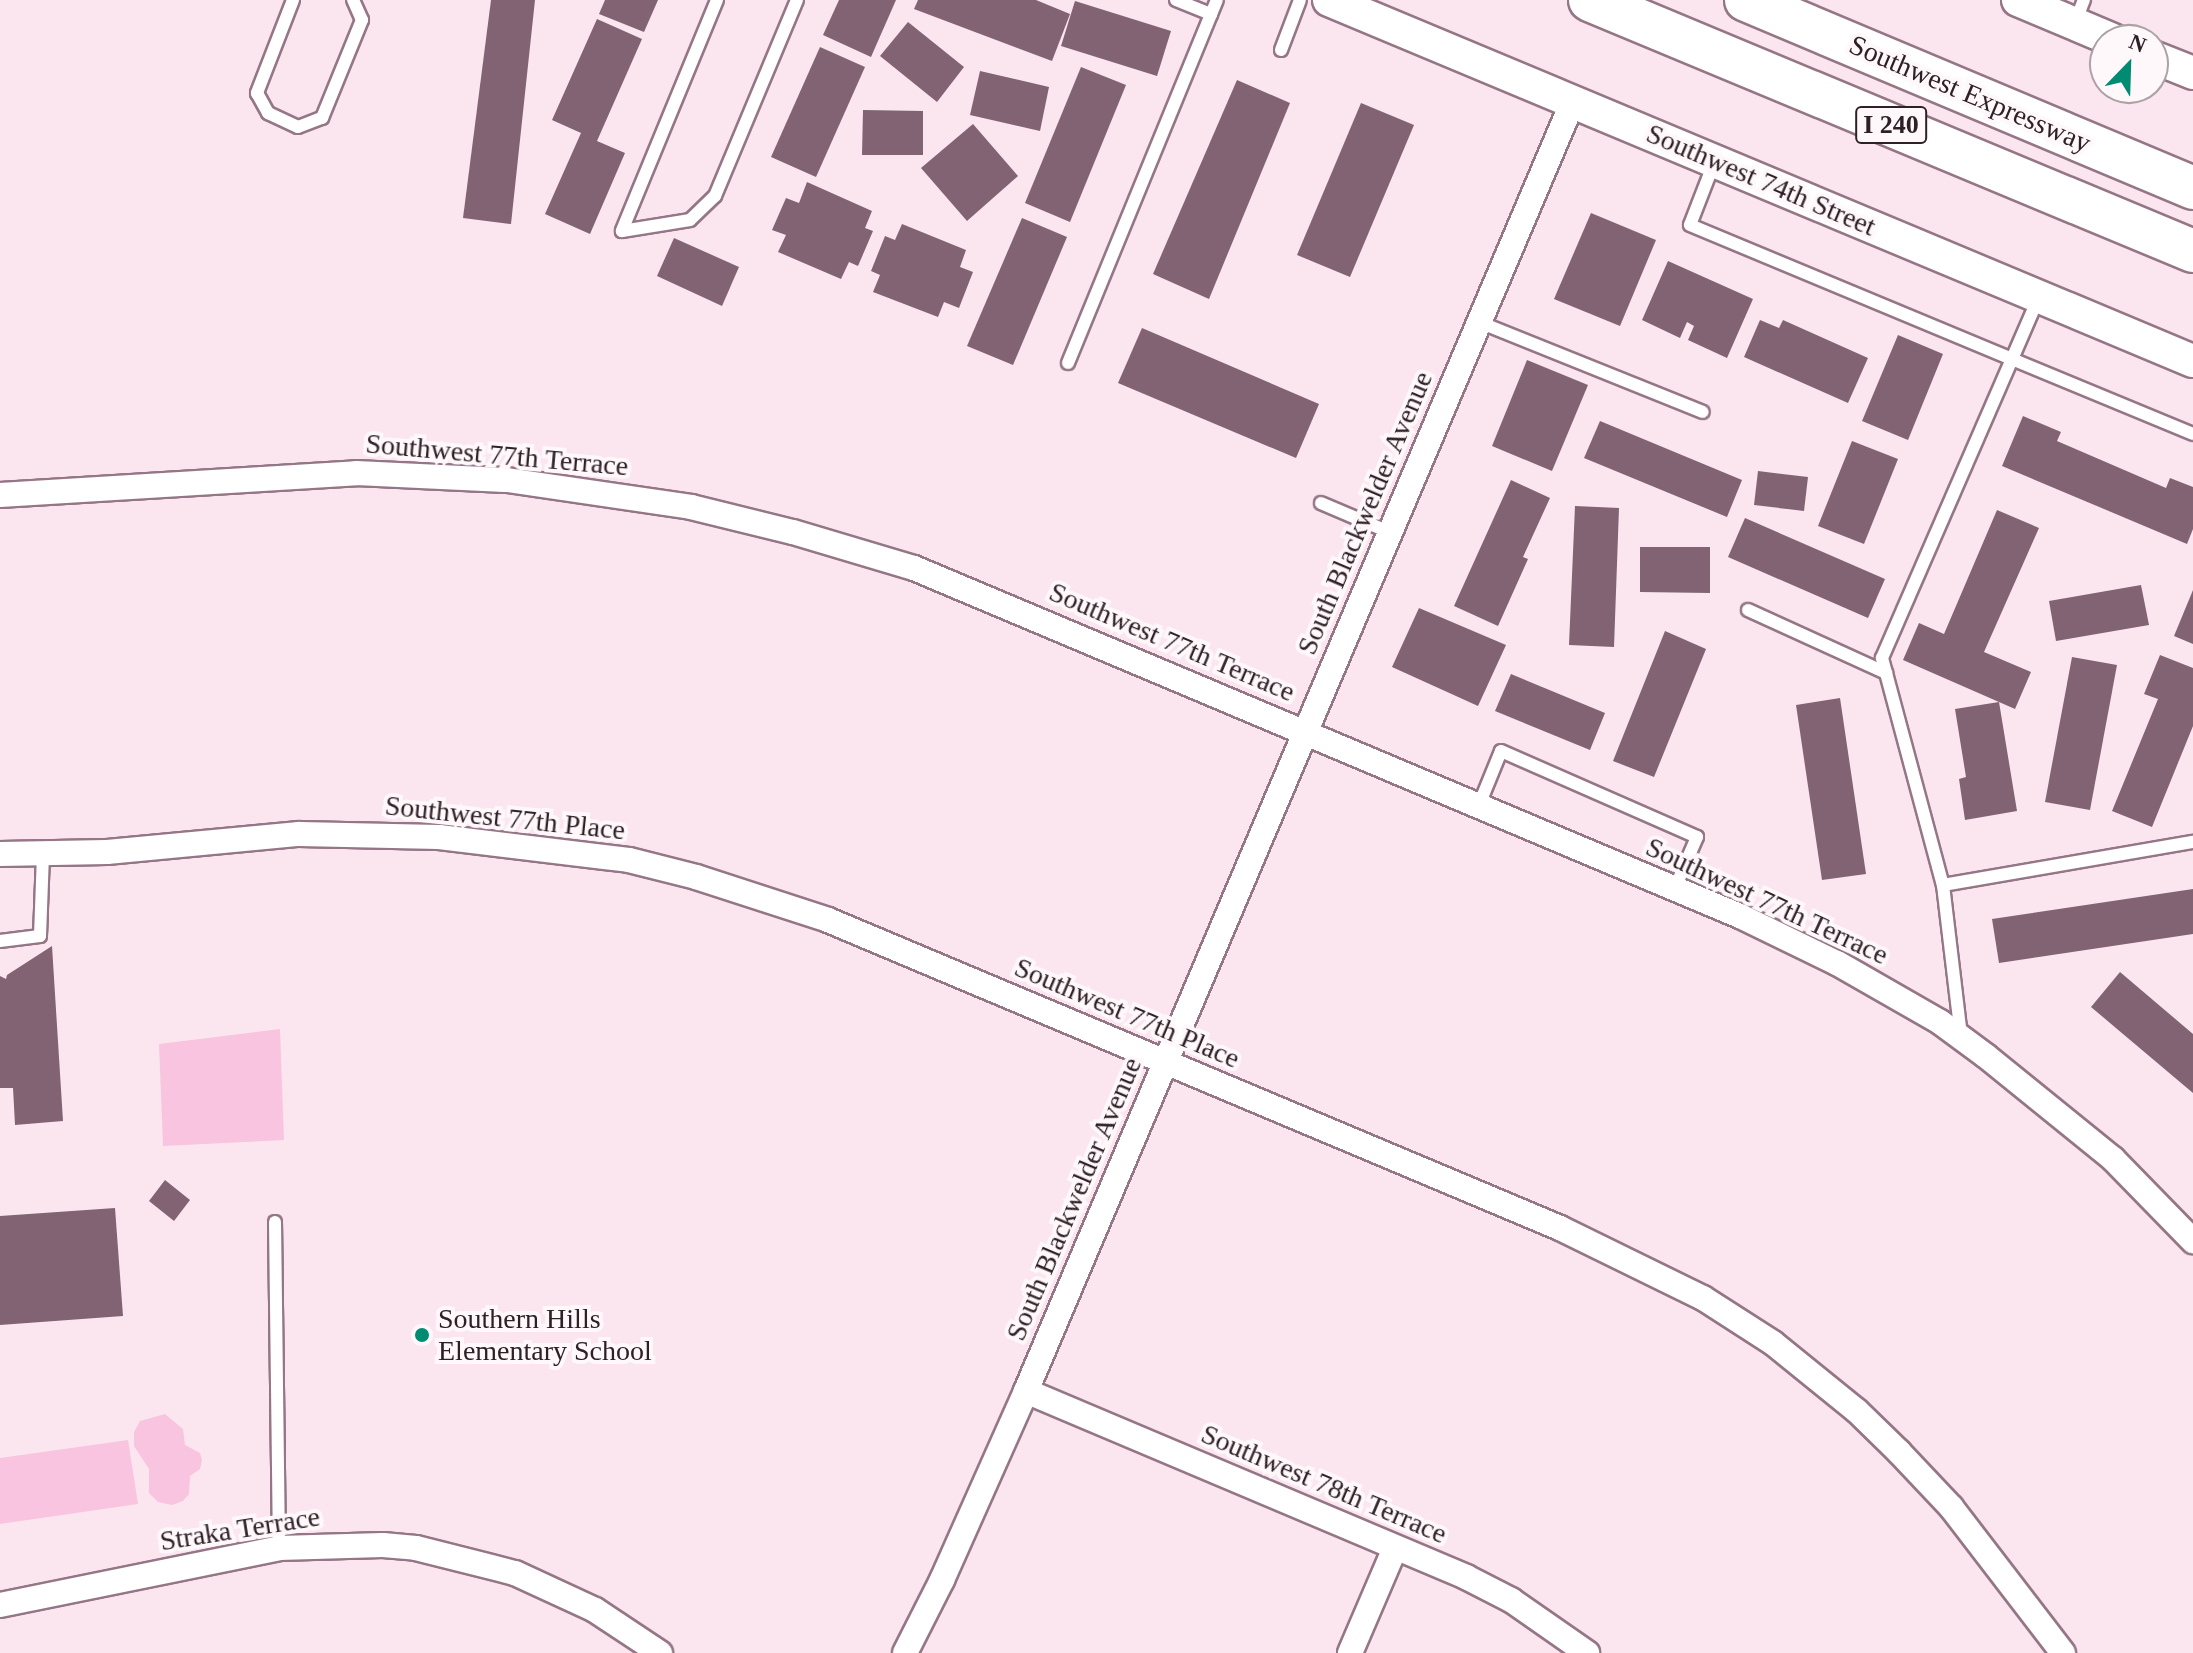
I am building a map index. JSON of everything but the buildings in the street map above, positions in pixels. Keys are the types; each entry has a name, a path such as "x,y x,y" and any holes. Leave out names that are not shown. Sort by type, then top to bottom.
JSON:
{"highway":[{"name":"Southwest Expressway","path":"1590,0 2193,251"},
{"name":"Southwest Expressway","path":"1746,0 2193,188"}],"main road":[{"name":"Southwest 74th Street","path":"1329,0 2193,361"},
{"path":"2018,0 2080,12"},
{"path":"2169,63 2193,73"}],"street":[{"name":"South Blackwelder Avenue","path":"905,1653 942,1580 1026,1391 1573,101"},
{"name":"Southwest 77th Terrace","path":"0,495 356,473 507,480 632,496 738,517 914,568 1675,888 1837,963 1961,1038 2113,1159 2193,1241"},
{"name":"Southwest 77th Place","path":"0,854 43,854 299,834 364,834 502,842 629,860 696,877 828,920 1623,1256 1742,1322 1857,1411 1899,1452 1951,1507 2063,1653"},
{"name":"Southwest 78th Terrace","path":"1026,1391 1511,1600 1587,1653"},
{"name":"Straka Terrace","path":"0,1605 279,1548 383,1545 416,1548 486,1564 582,1603 660,1653"},
{"path":"1350,1653 1395,1548"}],"lane":[{"path":"293,0 257,93 268,113 298,127 322,118 362,20 353,0"},
{"path":"717,0 622,231 690,220 715,196 797,0"},
{"path":"1176,0 1211,14"},
{"path":"1068,363 1217,0"},
{"path":"1281,50 1300,0"},
{"path":"1715,160 1690,225 2193,434"},
{"path":"1961,1038 1943,885 1882,658 2039,297"},
{"path":"1479,322 1703,412"},
{"path":"1321,503 1389,532"},
{"path":"1748,610 1886,673"},
{"path":"1479,805 1501,751 1697,837 1675,888"},
{"path":"1943,885 2193,842"},
{"path":"0,941 40,936 43,854"},
{"path":"275,1222 279,1548"}],"shaded area":[{"path":"280,1029 284,1140 163,1146 159,1044"},
{"path":"165,1414 183,1429 185,1445 200,1453 202,1460 200,1469 190,1476 189,1494 183,1501 172,1505 158,1502 149,1493 149,1469 134,1446 134,1432 140,1421"},
{"path":"128,1440 138,1504 0,1524 0,1458"}],"place":[{"name":"Southern Hills Elementary School","path":"422,1335"}]}
